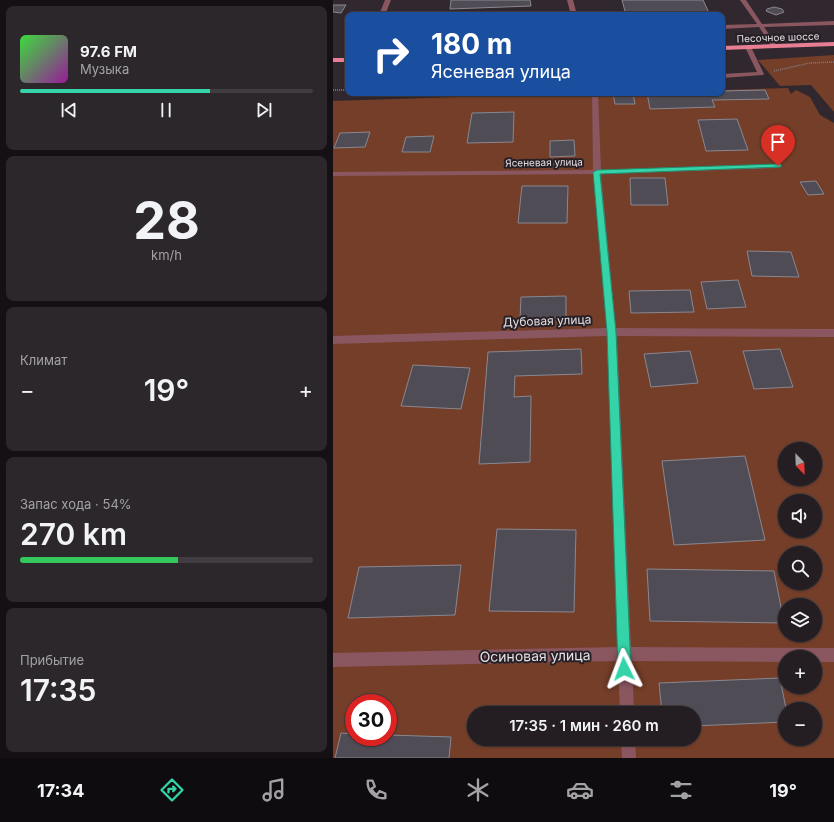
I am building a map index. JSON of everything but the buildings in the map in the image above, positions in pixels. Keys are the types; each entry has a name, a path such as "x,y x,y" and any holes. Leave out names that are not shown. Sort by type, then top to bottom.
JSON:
{"main road":[{"name":"Песочное шоссе","path":"725,48 834,44"},
{"path":"333,60 345,60"}],"street":[{"path":"383,12 388,0"},
{"path":"570,0 573,12"},
{"path":"743,0 774,46"},
{"path":"725,27 834,23"},
{"path":"725,76 761,74 748,47"},
{"path":"595,96 597,172 612,332 627,706"},
{"name":"Ясеневая улица","path":"333,174 597,172 778,166"},
{"name":"Дубовая улица","path":"333,340 612,332 834,333"},
{"name":"Осиновая улица","path":"333,660 624,654 834,655"},
{"path":"628,746 629,758"}],"path":[{"path":"760,73 809,63 834,62"},
{"path":"333,90 345,90"}],"shaded area":[{"path":"834,55 834,112 811,85 780,86 758,60"},
{"path":"788,88 791,94 796,90 810,97 820,115 834,123 834,758 333,758 333,101 490,96 725,96 725,90"}],"route":[{"path":"624,669 612,332 597,172 778,166"}]}
